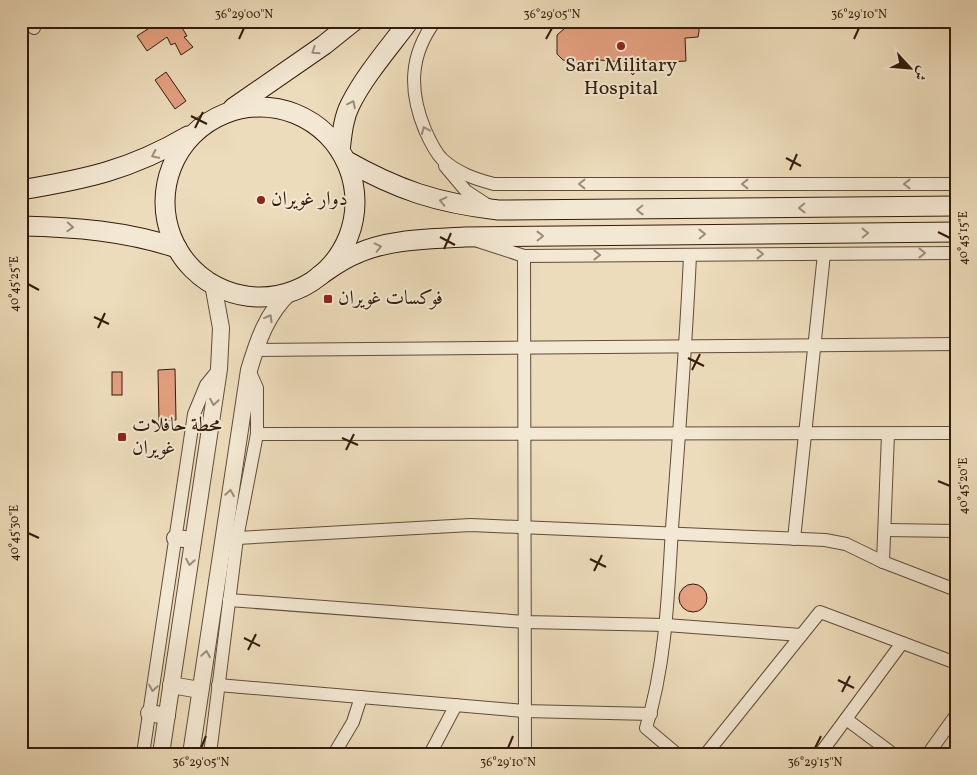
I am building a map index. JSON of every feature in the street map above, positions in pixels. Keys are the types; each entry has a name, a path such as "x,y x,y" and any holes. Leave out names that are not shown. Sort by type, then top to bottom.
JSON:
{"main road":[{"path":"21,190 105,174 158,154 220,116 324,45 354,21"},
{"path":"319,276 342,249 352,222 354,193 342,155 345,121 350,106 371,71 409,21"},
{"path":"220,116 256,107 287,110 315,124 324,132 342,155 389,184 419,195 470,207 498,210 956,206"},
{"path":"197,131 188,140 174,161 166,186 165,212 172,237 177,248 193,269 213,284 231,292 251,296 271,296 290,292 346,259 371,248 430,239 464,237 956,232"},
{"path":"21,226 98,230 138,237 177,248"}],"street":[{"path":"435,21 421,46 415,65 414,97 428,137 448,171 466,191 498,210"},
{"path":"441,158 462,173 494,184 956,184"},
{"path":"464,237 524,256 956,253"},
{"path":"794,539 824,254"},
{"path":"677,754 646,728 656,694 666,625 686,348 690,255"},
{"path":"524,256 526,434 524,527 526,622 525,754"},
{"path":"161,754 219,369 221,328 213,284"},
{"path":"191,754 249,370 255,350 271,314 290,292"},
{"path":"255,350 524,346 686,348 956,344"},
{"path":"143,754 194,414 206,385 219,369"},
{"path":"210,754 237,538 257,434 257,388 249,370"},
{"path":"257,434 956,433"},
{"path":"883,562 888,434"},
{"path":"237,538 471,525 825,540 846,544 883,562 956,590"},
{"path":"885,530 956,531"},
{"path":"175,538 193,540"},
{"path":"229,600 526,622 666,625 801,635"},
{"path":"706,754 820,612 956,663"},
{"path":"820,754 902,643"},
{"path":"171,685 200,690"},
{"path":"218,685 524,711 651,714"},
{"path":"334,754 353,722 361,697"},
{"path":"430,754 456,705"},
{"path":"149,713 167,716"},
{"path":"928,754 956,715"},
{"path":"846,719 893,754"}],"building":[{"path":"166,21 178,21 187,36 184,37 193,47 181,55 175,43 171,45 167,37 147,51 137,36 157,23 159,25"},
{"name":"Sari Military Hospital","path":"595,21 699,21 699,31 698,37 685,38 686,61 640,64 633,75 621,62 600,60 573,62 563,60 557,54 557,35 565,28 594,26"},
{"path":"166,72 186,101 175,109 155,80"},
{"path":"175,369 176,420 159,421 158,370"},
{"path":"112,372 122,372 122,395 112,395"},
{"path":"693,584 703,588 707,598 703,608 693,612 683,608 679,598 683,588"}],"place":[{"name":"Sari Military Hospital","path":"621,46"},
{"name":"دوار غويران","path":"261,200"},
{"name":"فوكسات غويران","path":"328,299"},
{"name":"محطة حافلات غويران","path":"122,437"}]}
